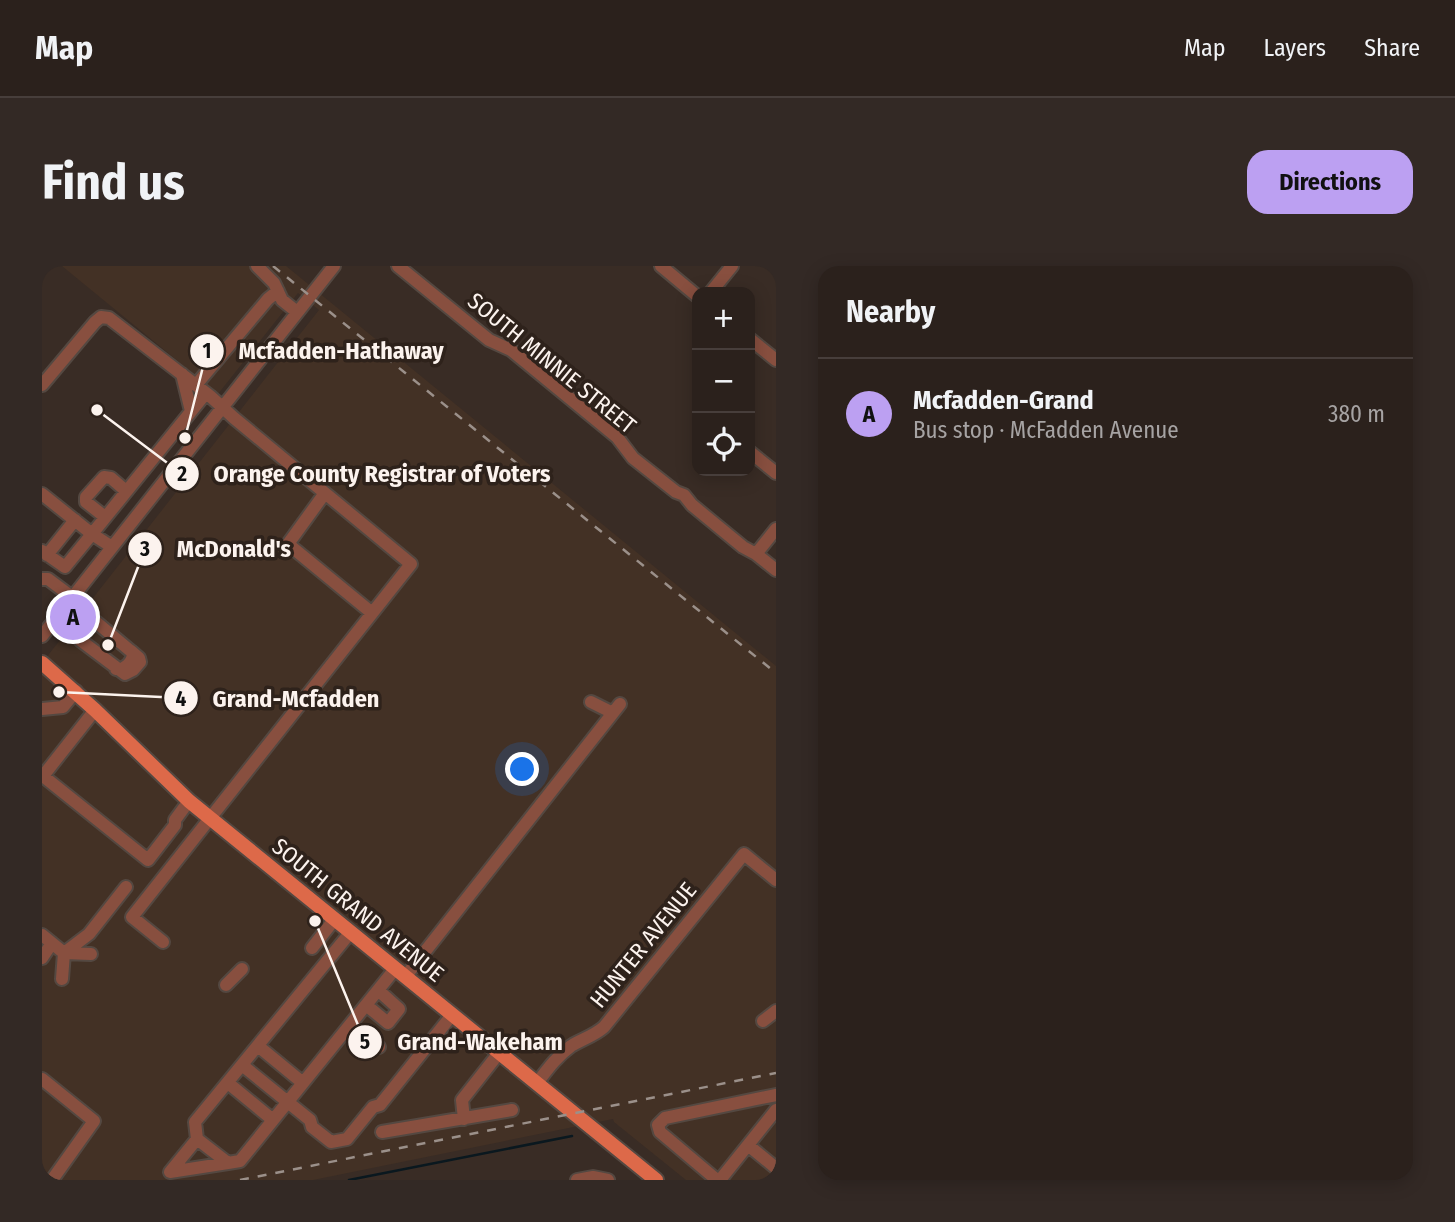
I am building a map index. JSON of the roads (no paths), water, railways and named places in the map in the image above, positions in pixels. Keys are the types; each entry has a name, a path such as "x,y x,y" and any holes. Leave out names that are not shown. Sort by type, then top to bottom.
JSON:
{"main road":[{"name":"SOUTH GRAND AVENUE","path":"42,663 76,691 189,801 656,1180"}],"street":[{"path":"257,266 274,283 282,300 297,312"},
{"path":"42,636 334,266"},
{"name":"SOUTH MINNIE STREET","path":"398,266 489,340 521,359 617,437 633,458 676,492 684,495 692,505 743,547 776,570"},
{"path":"660,266 692,292"},
{"path":"715,287 732,266"},
{"path":"75,520 44,553 65,567 191,411 201,389 268,299 278,291"},
{"path":"42,385 101,317 109,318 201,389 411,564 132,917 163,942"},
{"path":"755,343 776,360"},
{"path":"182,374 191,411"},
{"path":"755,456 776,473"},
{"path":"105,517 86,502 86,497 104,477 111,478 126,491"},
{"path":"325,493 288,544 372,613"},
{"path":"42,494 112,547"},
{"path":"756,554 776,529"},
{"path":"42,579 48,579 72,597"},
{"path":"80,640 116,669 123,669 128,664 133,655 131,651 96,622"},
{"path":"42,709 63,707 76,691"},
{"path":"197,1139 170,1172 240,1161 378,990 400,973 616,708 591,702"},
{"path":"95,710 43,776 148,860 175,825 175,820 189,801"},
{"name":"HUNTER AVENUE","path":"537,1083 557,1058 604,1027 744,853 776,880"},
{"path":"62,979 64,953 89,933 126,887"},
{"path":"312,947 334,920"},
{"path":"228,1163 197,1139 195,1122 350,933"},
{"path":"42,958 47,939 64,953 91,954"},
{"path":"226,985 242,969"},
{"path":"366,1005 388,1023 399,1009 378,990"},
{"path":"763,1021 776,1011"},
{"path":"242,1065 310,1120 312,1127 331,1142 347,1139 373,1107 380,1104 452,1015"},
{"path":"351,1024 379,1047"},
{"path":"258,1046 303,1083"},
{"path":"464,1119 462,1100 499,1053"},
{"path":"43,1083 94,1121 52,1180"},
{"path":"228,1083 273,1120"},
{"path":"776,1095 665,1118 658,1129 719,1180 776,1110"},
{"path":"382,1132 512,1110"},
{"path":"748,1145 776,1168"},
{"path":"577,1180 593,1177 608,1180"}],"waterway":[{"path":"349,1180 572,1136"}],"railway":[{"path":"273,266 776,673"},
{"path":"240,1180 776,1073"}],"place":[{"name":"Orange County Registrar of Voters","path":"97,410"},
{"name":"Mcfadden-Hathaway","path":"185,438"},
{"name":"Mcfadden-Grand","path":"73,617"},
{"name":"McDonald's","path":"108,645"},
{"name":"Grand-Mcfadden","path":"59,692"},
{"name":"Grand-Wakeham","path":"315,921"}]}
